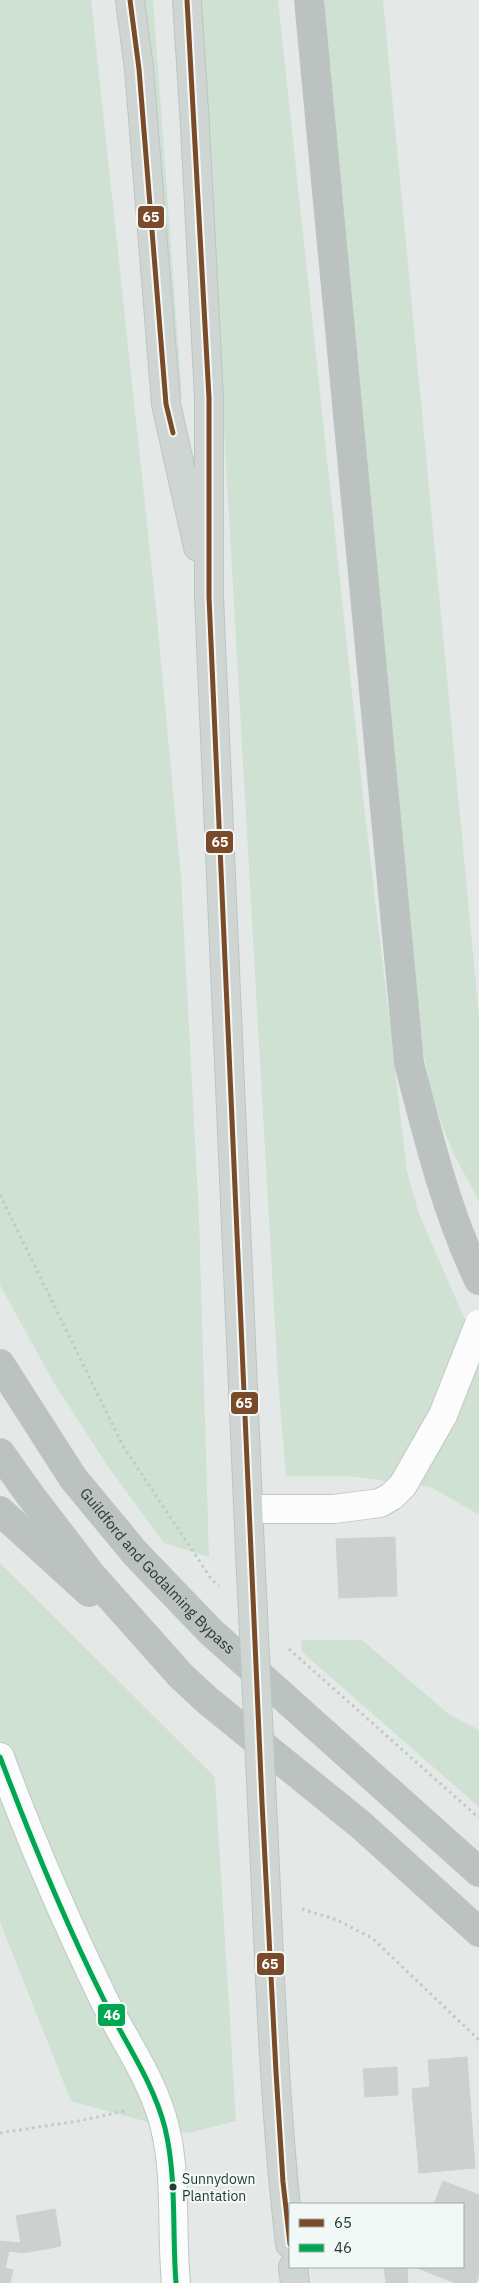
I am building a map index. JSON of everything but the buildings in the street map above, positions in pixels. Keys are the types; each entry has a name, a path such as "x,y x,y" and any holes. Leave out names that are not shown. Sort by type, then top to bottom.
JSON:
{"highway":[{"path":"309,0 409,1063 434,1162 467,1255 479,1280"},
{"name":"Guildford and Godalming Bypass","path":"0,1364 73,1478 135,1553 210,1631 479,1872"},
{"path":"0,1453 92,1576 181,1676"},
{"path":"0,1511 208,1701 361,1825 479,1932"}],"main road":[{"path":"130,0 138,69 166,404 209,597"},
{"path":"187,0 209,398 209,597 250,1551 280,2136 289,2233"},
{"path":"293,2268 295,2283"}],"street":[{"path":"249,1509 334,1509 380,1503 392,1496 403,1485 443,1415 479,1324"},
{"path":"0,1757 49,1879 103,1998 158,2104 166,2129 170,2157 176,2283"}],"path":[{"path":"0,1195 122,1446 212,1580 220,1587"},
{"path":"286,1646 479,1818"},
{"path":"302,1909 337,1920 372,1938 479,2040"},
{"path":"0,2133 78,2121 158,2104"}],"green space":[{"path":"0,0 91,0 155,598 181,877 199,1217 209,1557 164,1543 107,1465 54,1383 0,1285"},
{"path":"137,0 153,0 182,397 172,400"},
{"path":"197,0 278,0 364,805 407,1172 419,1214 479,1352 479,1515 431,1487 349,1476 286,1476 278,1378 207,130"},
{"path":"322,0 383,0 479,1017 479,1201 446,1136 434,1100 425,1063 416,1006"},
{"path":"0,1563 215,1777 236,2121 188,2133 71,2101 0,1922"},
{"path":"301,1640 362,1640 450,1715 479,1730 479,1807 302,1652"}],"transit line":[{"name":"65","path":"130,0 139,69 166,404 173,433"},
{"name":"65","path":"187,0 209,398 209,597 262,1802 276,2072 283,2182 289,2235"},
{"name":"46","path":"0,1757 61,1909 103,1998 146,2078 160,2111 169,2147 171,2166 176,2283"}],"place":[{"name":"Sunnydown Plantation","path":"173,2187"}]}
